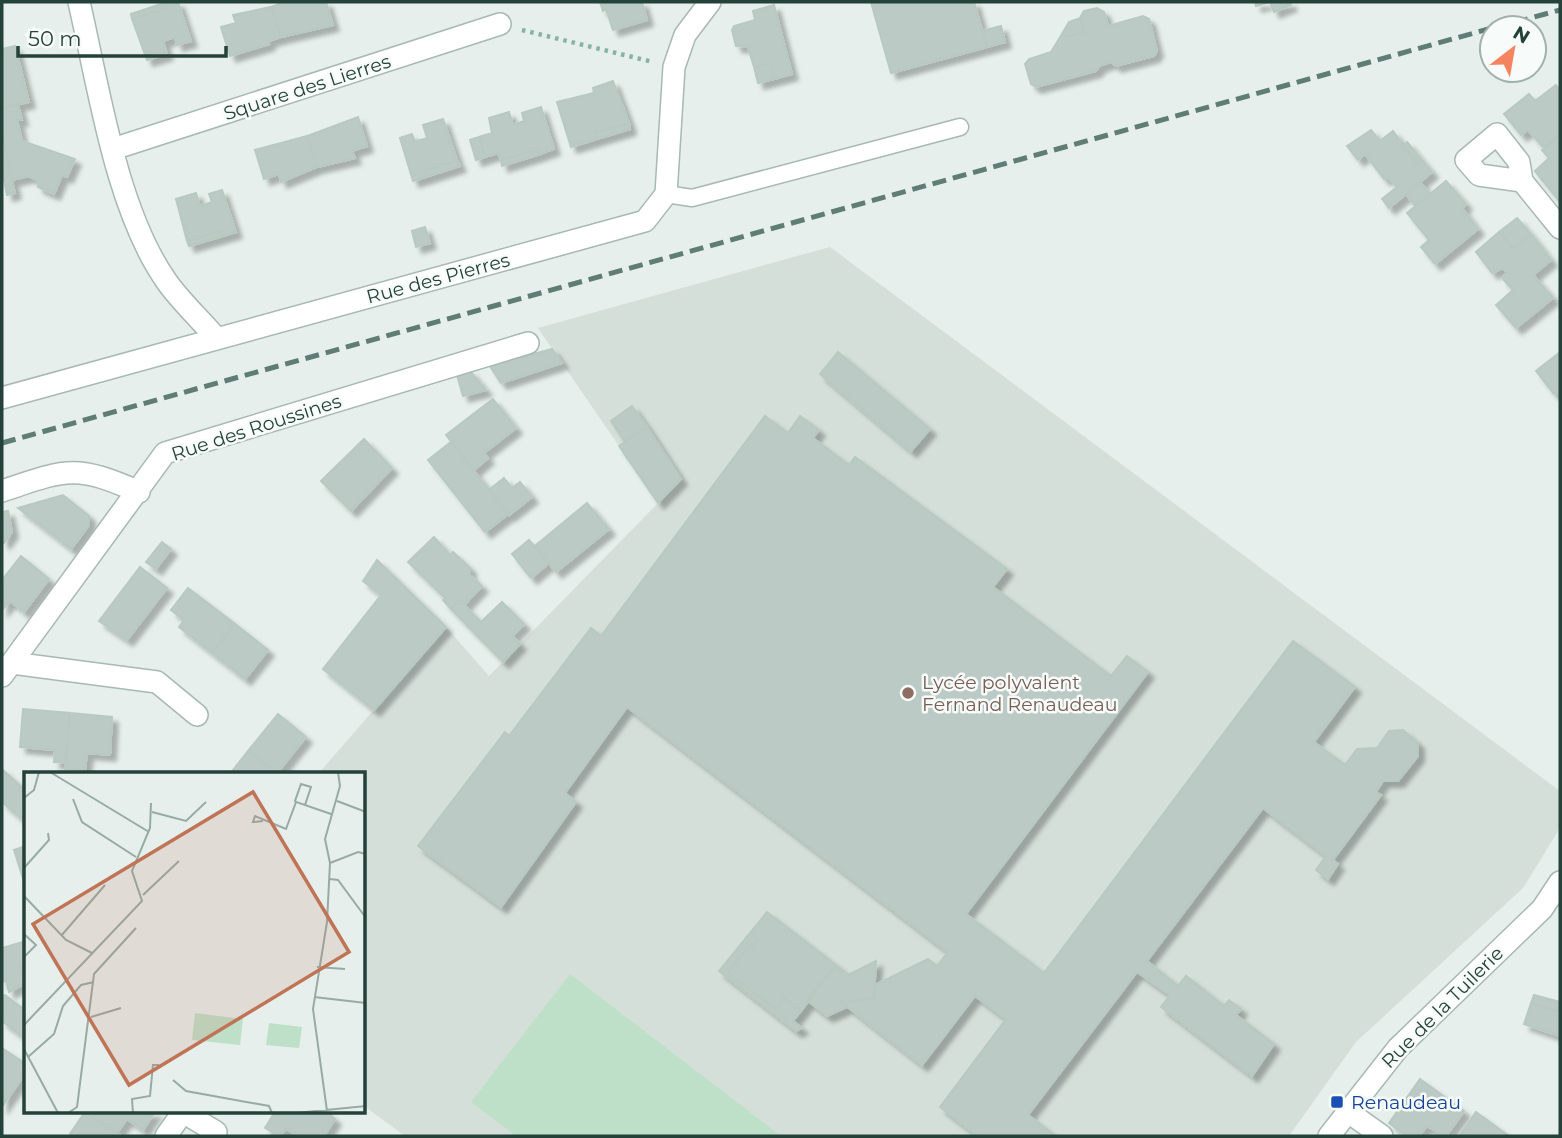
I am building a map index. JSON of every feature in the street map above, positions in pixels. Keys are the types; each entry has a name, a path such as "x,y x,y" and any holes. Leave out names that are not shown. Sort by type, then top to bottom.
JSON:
{"street":[{"path":"79,2 113,149 142,237 161,271 217,339"},
{"path":"666,194 674,67 685,35 710,2"},
{"name":"Square des Lierres","path":"113,149 500,24"},
{"path":"1522,181 1560,228"},
{"name":"Rue des Pierres","path":"2,398 645,221 666,194"},
{"name":"Rue des Roussines","path":"7,669 165,453 528,343"},
{"path":"2,491 61,471 98,474 139,492"},
{"path":"7,669 157,682 197,715"},
{"name":"Rue de la Tuilerie","path":"1329,1136 1398,1048 1542,909 1560,882"},
{"path":"1347,1111 1382,1136"},
{"path":"166,1136 182,1114"},
{"path":"186,1114 216,1132"}],"lane":[{"path":"666,194 692,198 960,127"}],"path":[{"path":"500,24 674,67"}],"shaded area":[{"name":"Lycée polyvalent Fernand Renaudeau","path":"830,247 1560,791 1560,828 1523,888 1356,1042 1289,1136 405,1136 366,1107 366,772 320,772 446,627 489,676 658,503 538,328"}],"green space":[{"path":"570,974 781,1136 516,1136 471,1102"}],"building":[{"path":"178,2 191,41 177,45 175,37 163,41 167,54 147,60 132,19 166,8 164,3"},
{"path":"284,2 326,2 333,25 281,37 271,7"},
{"path":"600,2 642,2 647,20 613,30 606,9 603,11"},
{"path":"871,2 974,2 987,47 891,73"},
{"path":"1270,2 1290,2 1291,5 1274,12"},
{"path":"164,3 166,8 132,19 131,14"},
{"path":"774,5 792,74 774,79 770,63 754,67 748,47 736,46 732,30 734,26 755,20 753,11"},
{"path":"271,7 281,37 268,41 269,44 230,56 221,27 236,23 233,15"},
{"path":"1097,8 1104,12 1108,26 1143,16 1149,19 1157,51 1154,56 1116,66 1111,62 1099,66 1096,71 1036,87 1031,84 1025,64 1029,59 1051,52 1062,34 1067,37 1084,32 1080,18 1084,11"},
{"path":"1080,18 1084,32 1067,37 1062,34 1069,22"},
{"path":"1001,26 1005,42 987,47 982,31"},
{"path":"15,46 29,102 2,108 2,49"},
{"path":"770,63 774,79 758,83 754,67"},
{"path":"613,81 629,123 595,133 597,139 571,147 557,102 594,93 593,88"},
{"path":"1556,85 1560,91 1560,135 1544,148 1528,130 1521,135 1504,114 1529,94 1535,101"},
{"path":"18,105 22,120 17,120 22,141 75,159 67,177 62,175 54,194 38,187 37,180 29,176 12,180 2,135 2,108"},
{"path":"541,107 554,149 540,154 538,149 501,160 498,153 485,157 479,137 492,133 489,118 509,112 513,125 524,121 522,113"},
{"path":"358,117 367,146 352,151 355,158 317,167 307,136"},
{"path":"443,119 457,160 424,171 426,177 413,181 400,138 412,134 415,142 427,138 423,125"},
{"path":"629,123 630,129 597,139 595,133"},
{"path":"1371,130 1380,141 1393,131 1417,164 1422,160 1432,172 1389,208 1382,199 1397,187 1388,177 1384,179 1365,154 1358,160 1347,146"},
{"path":"2,135 9,168 2,170"},
{"path":"1560,135 1560,202 1535,171 1549,158 1542,150"},
{"path":"307,136 317,167 281,182 279,174 264,179 255,150"},
{"path":"479,137 485,157 476,160 470,140"},
{"path":"1407,142 1422,160 1417,164 1401,146"},
{"path":"538,149 540,154 502,166 501,160"},
{"path":"457,160 460,166 426,177 424,171"},
{"path":"9,168 15,193 7,195 2,170"},
{"path":"1446,181 1466,204 1462,208 1478,229 1435,264 1421,247 1429,240 1407,213"},
{"path":"1420,182 1430,194 1415,206 1406,194"},
{"path":"222,190 236,232 223,236 221,231 187,241 176,199 196,193 200,206 212,202 209,194"},
{"path":"1517,218 1531,234 1513,248 1499,232"},
{"path":"425,227 430,243 416,247 412,231"},
{"path":"221,231 223,236 189,246 187,241"},
{"path":"1499,232 1513,248 1531,234 1551,260 1533,275 1553,298 1516,328 1496,305 1513,290 1502,278 1507,273 1503,268 1492,273 1476,252"},
{"path":"552,349 562,363 501,383 490,366"},
{"path":"838,352 930,429 911,451 820,374"},
{"path":"1560,352 1560,395 1557,392 1554,394 1536,371"},
{"path":"470,371 486,390 463,396 457,375"},
{"path":"493,399 516,428 484,453 488,458 474,470 446,435"},
{"path":"632,406 647,427 625,442 611,421"},
{"path":"765,416 788,433 800,416 819,430 813,438 849,465 855,457 1007,569 993,587 1111,676 1127,656 1148,672 966,914 1044,973 1293,641 1355,687 1314,742 1345,765 1357,749 1377,748 1389,731 1403,730 1418,743 1418,756 1398,781 1383,781 1376,792 1381,795 1333,860 1338,864 1328,879 1316,870 1326,856 1263,808 1147,961 1178,986 1186,976 1224,1006 1229,1000 1241,1009 1236,1015 1274,1044 1252,1076 1161,1007 1170,995 1137,972 1028,1115 1056,1136 978,1136 940,1107 1006,1019 975,996 922,1065 840,1001 874,999 875,985 928,959 937,966 948,952 627,707 565,793 576,802 501,907 418,846 505,732 509,736 591,628 601,636"},
{"path":"647,427 681,479 658,503 619,446"},
{"path":"364,439 392,468 351,511 321,481"},
{"path":"451,442 508,514 485,532 428,460"},
{"path":"504,478 512,488 520,482 532,497 509,515 489,490"},
{"path":"63,495 89,516 89,525 71,549 18,508"},
{"path":"587,503 609,529 556,572 535,546"},
{"path":"8,511 12,532 4,543 2,512"},
{"path":"434,537 450,555 453,552 470,568 470,575 482,586 464,605 459,600 451,609 443,600 445,598 408,562"},
{"path":"529,540 549,563 531,578 512,554"},
{"path":"162,542 171,549 156,569 146,562"},
{"path":"21,556 49,579 24,612 10,601 2,610 2,580"},
{"path":"377,560 446,627 374,710 323,669 381,595 363,581"},
{"path":"140,567 167,588 127,640 99,621"},
{"path":"188,588 235,624 212,653 179,627 184,620 171,610"},
{"path":"459,600 481,622 502,602 524,624 512,636 520,644 503,662 451,609"},
{"path":"235,624 268,650 245,679 212,653"},
{"path":"23,709 70,713 66,763 54,762 55,750 20,747"},
{"path":"70,713 112,717 110,755 87,753 85,770 65,769"},
{"path":"278,714 306,737 278,772 248,751"},
{"path":"248,751 276,772 232,772"},
{"path":"2,769 24,789 24,820 2,802"},
{"path":"24,847 24,882 14,850"},
{"path":"767,912 836,965 801,1011 784,998 776,1009 728,973 750,944 753,946 758,939 750,933"},
{"path":"750,933 758,939 753,946 750,944 728,973 776,1009 784,998 801,1011 793,1021 802,1028 796,1031 719,971"},
{"path":"24,942 24,964 20,965 24,984 9,992 6,981 2,982 2,948"},
{"path":"876,961 874,999 840,1001 847,1007 827,1016 808,1001 836,965 848,975"},
{"path":"5,995 24,1009 24,1038 2,1021 2,996"},
{"path":"1534,995 1560,1002 1560,1012 1531,1003"},
{"path":"1531,1003 1560,1012 1560,1036 1524,1024"},
{"path":"2,1048 24,1063 24,1075 2,1107"},
{"path":"1420,1079 1464,1111 1446,1136 1427,1126 1419,1136 1406,1136 1389,1123"},
{"path":"1476,1112 1509,1136 1459,1136"},
{"path":"84,1114 88,1114 122,1136 72,1136 70,1134"},
{"path":"94,1114 154,1114 143,1130 127,1119 117,1133 92,1117"},
{"path":"274,1114 329,1114 335,1119 324,1136 298,1136 286,1129 279,1136 265,1128"}],"railway":[{"path":"1545,14 1560,10"},
{"path":"2,443 1478,32"}],"place":[{"name":"Lycée polyvalent Fernand Renaudeau","path":"908,693"},
{"name":"Renaudeau","path":"1337,1102"}]}
